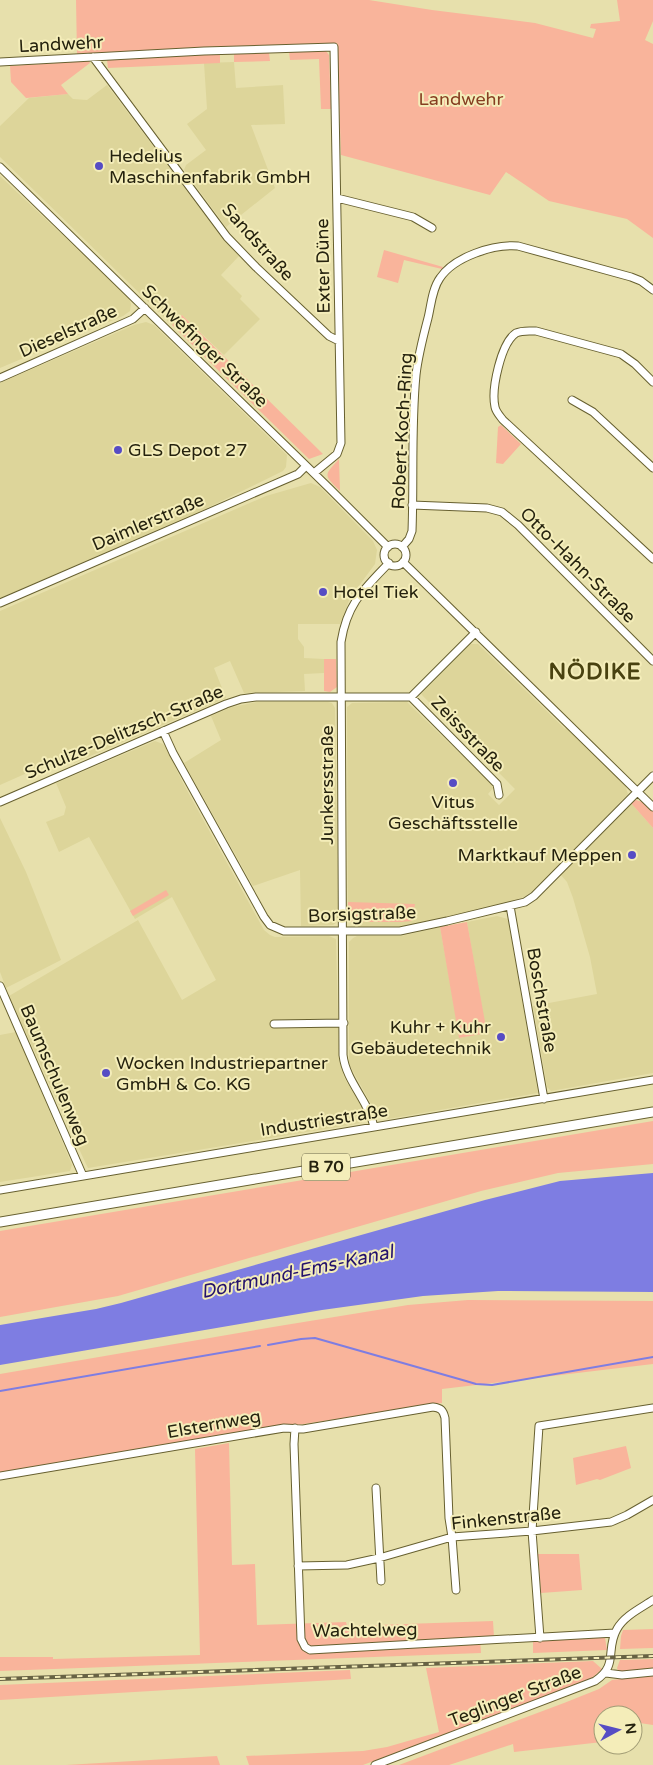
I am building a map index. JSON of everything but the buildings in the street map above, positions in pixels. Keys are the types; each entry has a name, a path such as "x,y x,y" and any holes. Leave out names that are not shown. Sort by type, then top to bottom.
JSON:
{"main road":[{"name":"B 70","path":"0,1222 653,1112"}],"street":[{"name":"Landwehr","path":"0,62 204,51 334,47"},
{"name":"Exter Düne","path":"314,473 338,454 341,443 334,47"},
{"name":"Sandstraße","path":"93,57 228,236 279,289 330,336 339,341"},
{"name":"Schwefinger Straße","path":"0,167 388,547"},
{"path":"337,198 413,217 432,228"},
{"name":"Robert-Koch-Ring","path":"402,547 412,532 417,367 434,292 438,280 446,270 459,261 489,249 506,245 518,246 631,277 641,281 653,290"},
{"name":"Dieselstraße","path":"0,378 133,319 145,308"},
{"path":"653,382 621,354 528,330 512,337 501,358 496,373 494,399 497,412 502,420 653,559"},
{"path":"572,400 593,412 653,468"},
{"name":"Daimlerstraße","path":"0,603 298,474 306,466"},
{"name":"Otto-Hahn-Straße","path":"412,505 477,507 502,512 518,525 653,661"},
{"path":"393,544 402,547 406,553 403,562 396,566 388,564 384,554 388,547 393,544"},
{"path":"403,562 653,807"},
{"name":"Junkersstraße","path":"374,1127 371,1115 344,1064 341,642 345,622 353,604 388,564"},
{"path":"411,697 476,632"},
{"name":"Schulze-Delitzsch-Straße","path":"0,802 241,699 256,697 411,697"},
{"name":"Zeissstraße","path":"411,697 497,784 499,794"},
{"name":"Borsigstraße","path":"163,731 200,804 264,917 270,925 284,931 400,931 525,902 534,896 653,776"},
{"name":"Boschstraße","path":"510,906 544,1099"},
{"name":"Baumschulenweg","path":"0,986 83,1176"},
{"path":"274,1024 344,1023"},
{"name":"Industriestraße","path":"0,1190 653,1080"},
{"name":"Elsternweg","path":"0,1476 257,1432 284,1428 303,1429 433,1407 442,1409 446,1418 449,1518 452,1537"},
{"path":"540,1638 532,1531 539,1426 653,1408"},
{"name":"Wachtelweg","path":"295,1428 301,1639 305,1647 310,1650 615,1633"},
{"path":"376,1488 381,1581"},
{"name":"Finkenstraße","path":"298,1566 347,1565 452,1537 532,1531 611,1522 653,1500"},
{"path":"452,1537 456,1590"},
{"path":"615,1633 627,1617 653,1600"},
{"name":"Teglinger Straße","path":"375,1765 561,1696 596,1681 606,1673 610,1665 615,1633"},
{"path":"606,1673 622,1675 653,1672"}],"shaded area":[{"path":"234,62 236,88 283,85 285,124 251,125 275,188 226,227 184,170 186,165 206,150 187,124 207,109 204,63"},
{"path":"107,85 220,235 239,256 221,275 242,296 240,299 260,319 224,355 182,315 172,325 0,157 0,126 29,98 68,94 73,99 87,100"},
{"path":"0,176 129,298 131,304 130,311 123,316 0,368"},
{"path":"146,322 154,325 287,455 286,467 283,471 203,510 0,598 0,383 134,325"},
{"path":"311,483 320,487 373,541 377,550 375,564 350,598 340,624 298,624 298,639 304,647 304,658 324,659 324,673 304,674 305,691 244,693 230,661 214,668 226,698 74,763 71,756 0,785 0,611 266,496"},
{"path":"470,644 478,644 565,729 568,727 625,785 628,794 536,889 524,897 510,903 402,928 359,928 352,924 348,916 347,707 352,703 407,702 494,787 488,794 499,805 515,789 421,694"},
{"path":"257,702 328,702 332,703 335,708 338,917 333,925 301,926 300,870 253,886 184,763 221,740 211,716 232,707"},
{"path":"155,741 163,744 166,748 183,783 264,930 275,937 329,936 336,939 339,1060 344,1077 365,1113 362,1123 88,1168 9,996 138,920 182,1000 216,980 172,897 135,919 89,837 59,852 46,822 64,815 66,807 56,783"},
{"path":"630,802 653,828 653,1073 551,1091 547,1087 533,1006 597,994 590,957 573,898 567,882 560,874"},
{"path":"0,818 26,872 61,960 6,988 0,972"},
{"path":"497,916 508,919 538,1093 388,1119 377,1115 349,1064 349,942 357,936 401,936 440,927 460,1038 486,1032 467,922"},
{"path":"16,1032 72,1165 70,1171 0,1182 0,1035"}],"green space":[{"name":"Landwehr","path":"76,0 369,0 535,23 593,38 596,29 590,28 591,24 620,21 617,0 653,0 653,21 645,40 653,44 653,238 627,219 549,201 506,172 490,195 341,155 337,43 203,47 77,54"},
{"path":"323,50 329,55 331,109 321,109 319,59 290,60 289,52"},
{"path":"269,53 270,61 234,62 234,54"},
{"path":"220,54 220,63 108,68 107,60"},
{"path":"89,61 90,63 61,85 68,94 26,98 11,82 10,66"},
{"path":"384,250 443,267 442,269 404,260 398,283 377,277"},
{"path":"182,315 323,454 309,459 172,325"},
{"path":"501,425 521,444 503,464 496,463 498,427"},
{"path":"339,459 340,491 327,475"},
{"path":"324,659 336,659 337,687 330,692 324,691"},
{"path":"636,800 645,803 653,811 653,828 630,802"},
{"path":"166,890 169,895 133,916 130,911"},
{"path":"348,902 415,904 412,921 361,922 356,925 349,918"},
{"path":"467,922 487,1033 459,1038 440,927"},
{"path":"653,1121 653,1164 558,1173 481,1191 118,1296 0,1317 0,1231"},
{"path":"468,1300 653,1301 653,1364 442,1389 442,1403 192,1441 0,1473 0,1374 408,1305"},
{"path":"229,1443 232,1565 255,1564 257,1625 346,1622 347,1626 493,1621 494,1637 480,1638 481,1653 0,1671 0,1657 53,1657 53,1659 200,1655 195,1449"},
{"path":"626,1446 631,1468 600,1480 597,1479 576,1485 573,1458"},
{"path":"538,1554 579,1554 582,1590 541,1593"},
{"path":"653,1629 653,1648 620,1649 623,1630"},
{"path":"605,1638 607,1650 533,1653 533,1641"},
{"path":"653,1659 653,1670 619,1672 617,1668 620,1660"},
{"path":"593,1661 602,1669 592,1678 363,1765 249,1765 246,1756 363,1751 387,1747 439,1732 426,1668"},
{"path":"350,1670 351,1679 0,1700 0,1685"},
{"path":"653,1675 653,1725 643,1724 643,1705 593,1705 593,1743 514,1752 513,1744 449,1765 399,1765 564,1703 599,1689 612,1680"},
{"path":"217,1756 220,1765 66,1765"}],"water":[{"name":"Dortmund-Ems-Kanal","path":"653,1173 653,1292 498,1291 423,1296 322,1310 0,1365 0,1325 121,1303 485,1200 560,1181"}],"waterway":[{"path":"268,1345 315,1338 476,1384 492,1385 653,1357"},
{"path":"0,1391 260,1346"}],"railway":[{"path":"0,1679 653,1656"}],"place":[{"name":"Hedelius Maschinenfabrik GmbH","path":"99,166"},
{"name":"GLS Depot 27","path":"118,450"},
{"name":"Hotel Tiek","path":"323,592"},
{"name":"Vitus Geschäftsstelle","path":"453,783"},
{"name":"Marktkauf Meppen","path":"632,855"},
{"name":"Kuhr + Kuhr Gebäudetechnik","path":"501,1037"},
{"name":"Wocken Industriepartner GmbH & Co. KG","path":"106,1073"}],"district":[{"name":"NÖDIKE","path":"595,672"}]}
